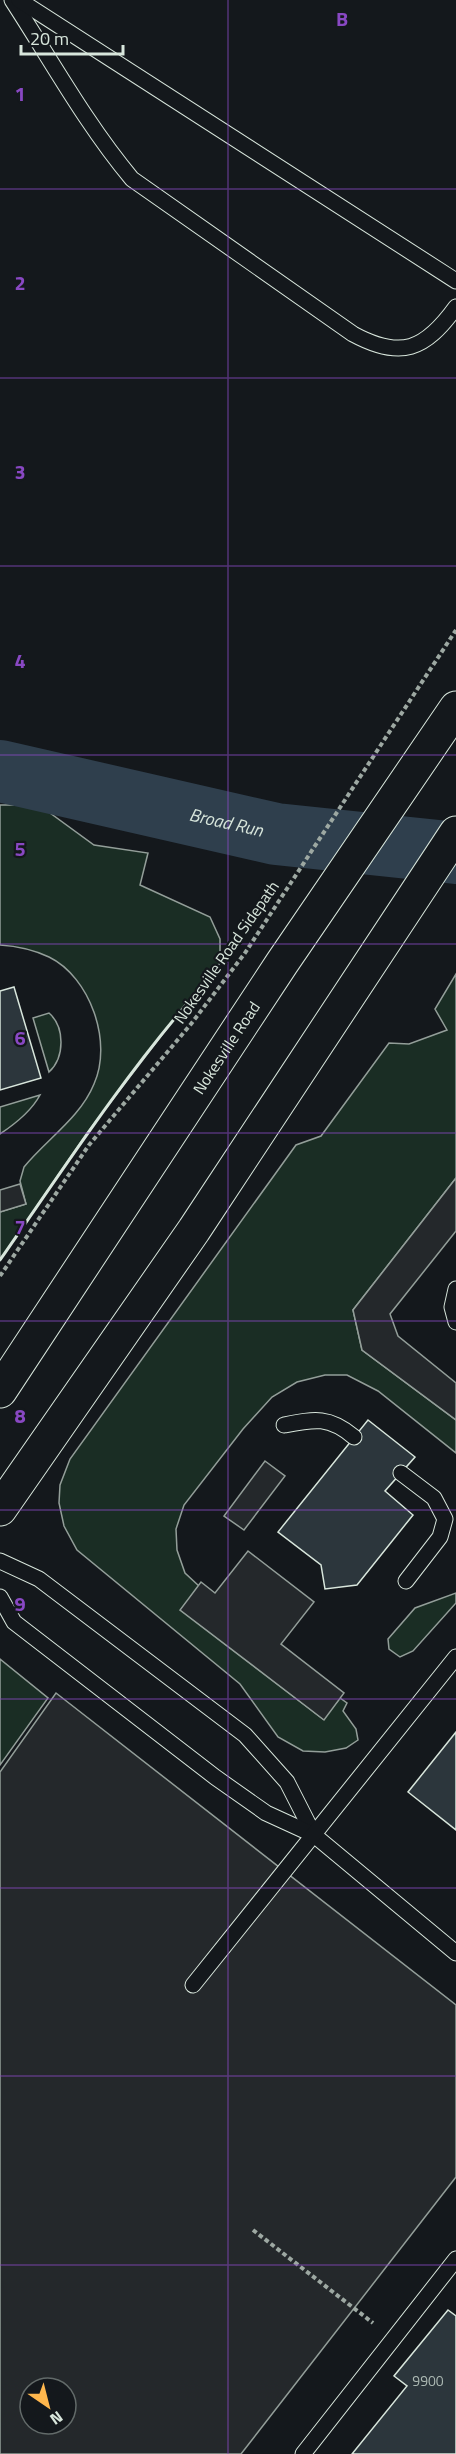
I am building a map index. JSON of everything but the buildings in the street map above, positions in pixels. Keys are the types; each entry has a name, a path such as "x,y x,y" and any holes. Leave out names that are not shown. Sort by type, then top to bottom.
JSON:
{"highway":[{"name":"Nokesville Road","path":"0,1390 282,963 456,708"},
{"path":"0,1509 188,1240 456,833"}],"lane":[{"path":"12,0 113,156 132,179 353,334 375,346 399,351 420,342 444,324 456,307"},
{"path":"19,0 456,281"},
{"path":"456,1289 452,1307 456,1322"},
{"path":"285,1425 316,1419 341,1426 354,1437"},
{"path":"401,1473 434,1498 445,1519 440,1537 406,1581"},
{"path":"0,1562 39,1579 246,1736 287,1782 314,1835"},
{"path":"0,1597 15,1622 215,1777 266,1813 314,1835 456,1953"},
{"path":"193,1985 456,1657"},
{"path":"303,2454 456,2259"}],"path":[{"name":"Nokesville Road Sidepath","path":"0,1276 89,1145 191,1024 244,953 456,630"},
{"path":"253,2230 394,2339"}],"green space":[{"path":"0,805 39,805 94,845 148,853 140,885 210,917 220,939 220,963 87,1133 0,1260 0,1212 26,1204 20,1181 24,1167 72,1118 88,1096 99,1067 101,1049 94,1012 76,979 63,966 49,957 25,949 0,945"},
{"path":"456,974 456,1178 353,1310 362,1350 456,1420 456,1453 378,1391 347,1375 325,1375 297,1382 272,1397 243,1429 184,1505 176,1529 177,1550 185,1573 199,1586 181,1610 323,1719 340,1698 347,1703 343,1711 356,1729 358,1740 346,1748 325,1752 303,1751 278,1737 240,1684 77,1550 64,1526 59,1503 60,1485 70,1459 296,1145 321,1136 389,1043 409,1044 447,1030 435,1009"},
{"path":"49,1013 58,1026 61,1042 58,1058 49,1072 33,1018"},
{"path":"40,1095 17,1122 0,1134 0,1107"},
{"path":"456,1593 456,1603 413,1651 400,1657 389,1649 388,1639 415,1608"},
{"path":"0,1659 48,1698 0,1765"}],"shaded area":[{"path":"456,1178 456,1231 390,1314 398,1336 456,1383 456,1420 362,1350 353,1310"},
{"path":"20,1184 26,1204 0,1212 0,1190"},
{"path":"265,1461 285,1476 244,1530 224,1516"},
{"path":"248,1551 314,1602 281,1644 344,1693 324,1720 180,1610 201,1582 215,1593"},
{"path":"56,1693 456,2005 456,2177 241,2454 0,2454 0,1772"}],"waterway":[{"name":"Broad Run","path":"0,771 276,834 456,853"}],"wall":[{"path":"0,1260 116,1093 192,998"}]}
